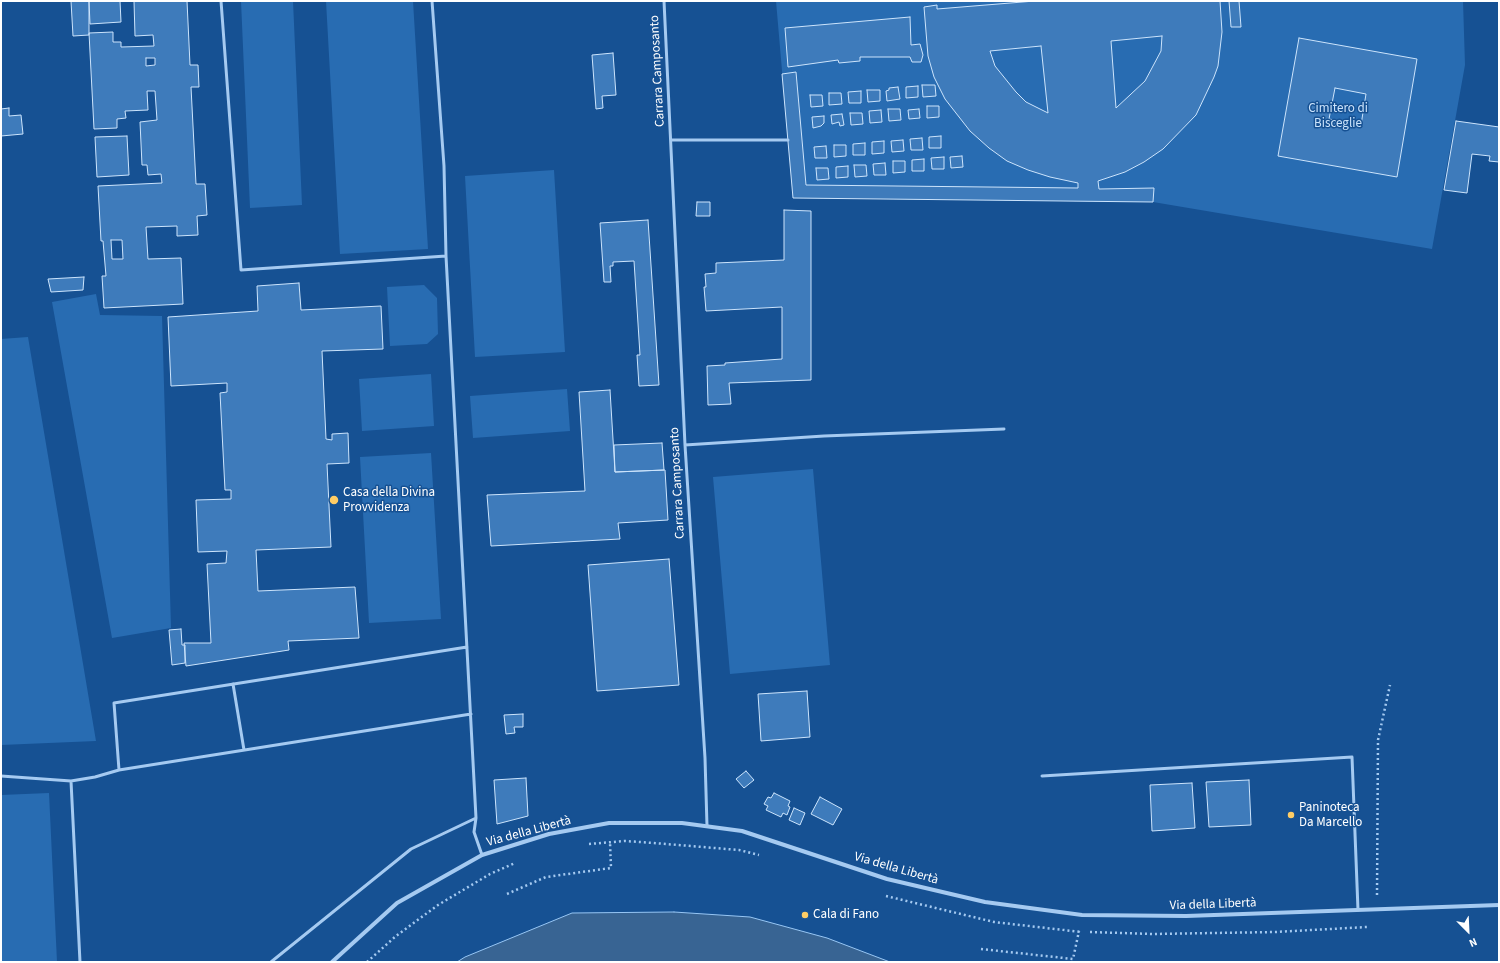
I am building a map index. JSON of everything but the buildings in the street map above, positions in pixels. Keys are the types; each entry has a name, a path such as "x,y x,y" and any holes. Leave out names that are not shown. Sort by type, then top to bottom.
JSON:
{"street":[{"name":"Via della Libertà","path":"332,962 397,903 482,855 549,834 609,824 682,823 742,831 887,879 985,902 1082,915 1186,916 1499,904"}],"lane":[{"path":"220,1 241,270 446,256"},
{"path":"432,1 444,166 446,256 476,818 474,832 482,855"},
{"name":"Carrara Camposanto","path":"664,1 672,140 685,445 705,758 707,826"},
{"name":"Carrara Camposanto","path":"672,140 788,140"},
{"path":"685,445 824,436 1004,429"},
{"path":"118,770 114,703 467,647"},
{"path":"233,684 244,750"},
{"path":"1,776 71,782 95,778 118,770 471,714"},
{"path":"1042,776 1352,757 1358,910"},
{"path":"71,782 80,962"},
{"path":"271,962 410,849 476,818"}],"path":[{"path":"1377,909 1378,740 1390,685"},
{"path":"507,894 546,877 611,868 609,824"},
{"path":"980,949 1073,959 1082,915"}],"green space":[{"path":"241,1 293,1 302,205 250,208"},
{"path":"326,1 413,1 428,249 340,254"},
{"name":"Cimitero di Bisceglie","path":"776,1 1463,1 1465,65 1432,249 1153,202 793,198"},
{"path":"554,170 565,352 475,357 465,176"},
{"path":"424,285 437,298 438,334 427,344 390,346 387,287"},
{"path":"96,294 100,315 162,316 171,628 112,638 52,302"},
{"path":"28,337 96,741 1,745 1,339"},
{"path":"431,374 434,426 362,431 359,379"},
{"path":"567,389 570,431 473,438 470,396"},
{"path":"431,453 441,619 369,623 360,457"},
{"path":"813,469 830,665 730,674 713,477"},
{"path":"49,793 57,962 1,962 1,795"}],"shaded area":[{"path":"674,912 750,917 827,938 890,962 457,962 465,957 572,913"}],"place":[{"name":"Casa della Divina Provvidenza","path":"334,500"},
{"name":"Paninoteca Da Marcello","path":"1291,815"},
{"name":"Cala di Fano","path":"805,915"}]}
